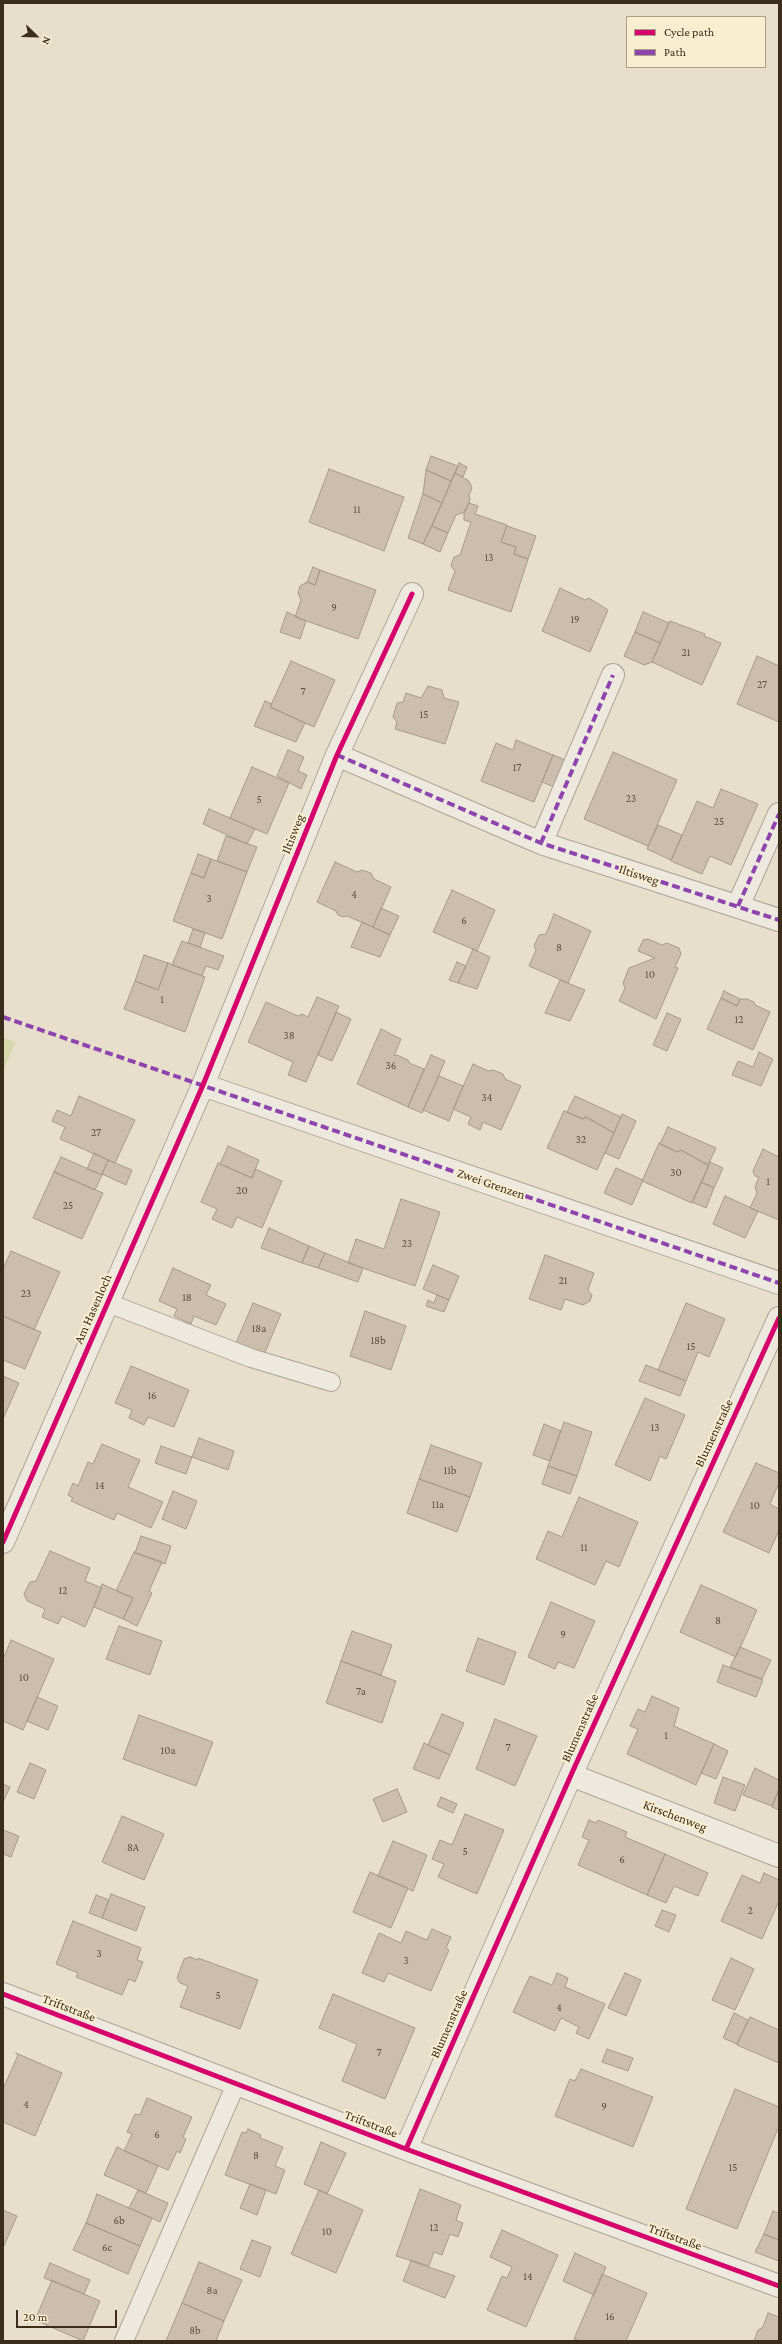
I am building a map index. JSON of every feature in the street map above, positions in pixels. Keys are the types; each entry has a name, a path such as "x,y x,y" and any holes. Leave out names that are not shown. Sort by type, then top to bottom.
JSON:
{"street":[{"name":"Iltisweg","path":"203,1085 337,755 412,594"},
{"path":"541,843 612,675"},
{"name":"Iltisweg","path":"337,755 541,843 779,920"},
{"path":"738,906 779,814"},
{"name":"Zwei Grenzen","path":"203,1085 779,1283"},
{"name":"Am Hasenloch","path":"3,1542 203,1085"},
{"name":"Blumenstraße","path":"406,2149 571,1775 779,1318"},
{"name":"Kirschenweg","path":"571,1775 779,1856"},
{"name":"Triftstraße","path":"3,1994 406,2149 779,2286"}],"lane":[{"path":"108,1303 251,1358 331,1382"},
{"path":"124,2341 236,2084"}],"green space":[{"path":"3,1038 16,1042 3,1071"}],"building":[{"path":"431,456 458,466 451,481 426,470"},
{"path":"459,463 467,467 463,477 455,473"},
{"path":"329,469 404,497 384,551 309,522"},
{"path":"426,470 451,481 442,503 423,494"},
{"path":"455,473 469,481 472,488 469,495 470,500 465,512 456,515 448,533 432,526"},
{"path":"423,494 442,503 423,544 408,538"},
{"path":"469,503 478,506 475,514 507,525 501,542 516,547 514,554 528,559 511,612 448,590 455,571 451,566 454,557 460,555 471,522 464,520 464,512"},
{"path":"432,526 448,533 440,552 423,544"},
{"path":"507,526 536,536 528,559 514,554 516,547 501,542"},
{"path":"313,567 320,570 315,585 307,582"},
{"path":"320,570 376,590 358,639 295,617 301,600 298,593 300,586 307,582 315,585"},
{"path":"560,588 585,600 589,598 608,610 590,652 542,631"},
{"path":"287,612 306,621 300,639 280,632"},
{"path":"643,612 669,623 660,643 635,632"},
{"path":"670,621 705,634 704,636 721,643 702,685 652,662"},
{"path":"635,632 660,643 652,662 644,665 624,656"},
{"path":"757,656 779,666 779,722 737,704"},
{"path":"291,661 335,680 314,727 270,707"},
{"path":"428,686 442,690 444,698 459,702 445,744 395,729 397,722 393,717 397,703 403,702 406,693 421,698"},
{"path":"265,701 272,704 270,707 305,723 296,742 254,726"},
{"path":"516,740 553,755 534,802 481,781 496,743 513,750"},
{"path":"288,750 304,757 298,771 307,775 301,789 277,776"},
{"path":"613,752 677,780 648,846 584,819"},
{"path":"553,755 568,761 557,788 542,782"},
{"path":"252,767 289,783 267,834 230,818"},
{"path":"721,789 758,804 731,865 710,856 702,874 671,861 697,801 713,808"},
{"path":"209,809 255,829 247,844 203,824"},
{"path":"658,825 682,835 671,860 647,849"},
{"path":"226,836 257,847 247,872 217,861"},
{"path":"198,854 211,859 204,878 191,873"},
{"path":"211,859 247,872 222,939 173,921 191,873 204,878"},
{"path":"335,862 357,872 362,870 371,873 374,879 391,887 373,927 347,916 343,917 338,915 336,911 317,902"},
{"path":"452,890 495,910 477,951 433,932"},
{"path":"381,908 399,916 390,935 373,927"},
{"path":"554,914 591,931 568,983 529,966 536,950 534,946 539,935 546,934"},
{"path":"362,922 390,935 380,957 351,947"},
{"path":"193,929 205,933 200,947 188,943"},
{"path":"648,939 662,945 667,943 679,948 681,954 675,967 678,968 656,1019 619,1001 625,988 623,983 629,968 655,958 638,951 643,940"},
{"path":"182,941 224,956 218,970 206,966 202,976 172,965"},
{"path":"473,949 490,957 477,989 458,983"},
{"path":"144,955 168,963 158,990 135,981"},
{"path":"457,962 466,966 458,983 449,980"},
{"path":"168,963 205,977 185,1032 124,1009 135,981 158,990"},
{"path":"560,980 585,990 570,1021 545,1013"},
{"path":"724,991 740,999 737,1006 721,998"},
{"path":"317,997 339,1006 306,1082 288,1075 293,1062 248,1042 266,1002 298,1016 302,1014 308,1017"},
{"path":"721,998 737,1006 740,999 747,999 754,1002 755,1005 770,1012 753,1050 707,1029"},
{"path":"336,1012 351,1019 332,1061 318,1055"},
{"path":"667,1013 681,1019 667,1051 653,1045"},
{"path":"381,1029 401,1039 394,1056 397,1055 408,1060 409,1063 424,1069 408,1107 357,1084"},
{"path":"759,1052 773,1059 761,1086 732,1075 738,1061 753,1067"},
{"path":"431,1055 445,1061 422,1113 408,1107"},
{"path":"473,1064 488,1071 493,1070 503,1074 505,1079 521,1086 501,1130 483,1122 480,1130 468,1124 471,1117 453,1109"},
{"path":"439,1076 463,1086 449,1121 423,1110"},
{"path":"79,1096 135,1120 115,1163 60,1139 65,1127 52,1121 57,1110 71,1116"},
{"path":"575,1096 621,1117 614,1133 586,1117 583,1119 567,1112"},
{"path":"564,1111 583,1119 586,1117 614,1133 597,1170 547,1148"},
{"path":"622,1114 636,1121 619,1159 605,1153"},
{"path":"668,1127 716,1148 708,1165 681,1150 677,1152 660,1144"},
{"path":"659,1143 677,1152 681,1150 709,1166 692,1203 642,1181"},
{"path":"228,1146 259,1160 252,1178 220,1164"},
{"path":"763,1149 779,1157 779,1220 750,1208 757,1193 755,1187 759,1177 755,1176 753,1171"},
{"path":"94,1153 108,1160 102,1175 87,1169"},
{"path":"61,1157 102,1175 95,1190 54,1172"},
{"path":"108,1160 132,1170 126,1185 102,1174"},
{"path":"710,1162 723,1168 714,1188 701,1182"},
{"path":"218,1163 252,1178 255,1169 282,1181 262,1228 237,1217 232,1228 212,1219 217,1209 201,1202"},
{"path":"616,1168 643,1180 632,1205 604,1193"},
{"path":"54,1172 103,1193 82,1239 33,1218"},
{"path":"701,1182 714,1188 706,1208 692,1202"},
{"path":"725,1196 758,1211 745,1238 713,1224"},
{"path":"401,1199 440,1212 415,1286 348,1263 356,1239 384,1249"},
{"path":"269,1228 309,1246 302,1263 261,1248"},
{"path":"309,1246 325,1253 318,1268 302,1263"},
{"path":"11,1251 60,1272 34,1330 3,1316 3,1269"},
{"path":"325,1253 363,1268 358,1282 318,1268"},
{"path":"545,1255 594,1273 588,1290 592,1295 590,1301 583,1305 565,1299 561,1310 529,1299"},
{"path":"433,1265 459,1276 449,1300 423,1289"},
{"path":"173,1268 211,1285 206,1295 226,1304 216,1325 194,1316 191,1324 174,1316 177,1309 159,1301"},
{"path":"437,1295 449,1300 444,1312 426,1306 428,1300 434,1303"},
{"path":"253,1303 281,1314 263,1357 236,1343"},
{"path":"686,1303 725,1319 709,1357 698,1352 686,1381 658,1370"},
{"path":"365,1311 406,1326 391,1370 350,1356"},
{"path":"3,1316 41,1332 25,1369 3,1360"},
{"path":"646,1365 686,1381 680,1396 639,1381"},
{"path":"131,1366 189,1390 174,1427 148,1417 144,1425 129,1418 132,1410 115,1403"},
{"path":"3,1376 19,1383 3,1419"},
{"path":"645,1398 685,1415 666,1459 660,1456 650,1481 615,1465"},
{"path":"564,1422 592,1432 577,1476 548,1466"},
{"path":"544,1424 561,1431 550,1461 533,1455"},
{"path":"199,1438 234,1451 228,1470 192,1457"},
{"path":"102,1444 140,1460 128,1487 163,1502 151,1528 117,1513 114,1520 71,1501 73,1498 68,1495 73,1483 78,1486 88,1462 93,1464"},
{"path":"431,1445 482,1463 470,1497 419,1479"},
{"path":"161,1446 192,1457 186,1474 155,1463"},
{"path":"756,1463 779,1473 779,1483 770,1504 779,1509 779,1530 769,1553 723,1532"},
{"path":"548,1466 577,1476 570,1494 542,1484"},
{"path":"419,1479 470,1497 457,1532 407,1513"},
{"path":"173,1491 197,1501 186,1529 162,1519"},
{"path":"579,1497 638,1522 619,1567 606,1561 595,1585 536,1559 548,1531 562,1537"},
{"path":"141,1536 171,1546 165,1564 135,1553"},
{"path":"50,1551 90,1568 85,1581 102,1588 85,1627 62,1616 58,1624 42,1617 45,1609 27,1601 24,1594 30,1582 36,1581"},
{"path":"134,1552 162,1562 149,1591 152,1593 137,1626 123,1619 133,1598 116,1591"},
{"path":"102,1584 133,1598 123,1619 94,1607"},
{"path":"701,1585 757,1610 736,1657 680,1632"},
{"path":"551,1602 595,1621 574,1668 558,1662 555,1669 528,1657"},
{"path":"119,1626 162,1641 150,1675 106,1659"},
{"path":"352,1631 392,1645 381,1675 341,1661"},
{"path":"478,1638 516,1652 504,1685 466,1671"},
{"path":"11,1640 54,1659 23,1730 3,1721 3,1659"},
{"path":"740,1647 771,1660 762,1679 730,1667"},
{"path":"341,1661 396,1681 382,1723 326,1703"},
{"path":"723,1665 763,1680 756,1697 717,1682"},
{"path":"652,1696 679,1708 674,1726 714,1744 696,1785 627,1754 638,1729 630,1726 638,1709 645,1712"},
{"path":"37,1697 58,1706 48,1730 27,1721"},
{"path":"442,1714 464,1723 450,1755 428,1745"},
{"path":"139,1715 213,1742 196,1786 123,1759"},
{"path":"495,1719 537,1736 515,1786 476,1769"},
{"path":"424,1743 450,1755 439,1779 413,1769"},
{"path":"714,1744 728,1751 716,1779 701,1773"},
{"path":"30,1763 46,1770 34,1799 17,1792"},
{"path":"755,1768 779,1780 779,1789 772,1806 743,1795"},
{"path":"723,1777 745,1785 735,1811 714,1803"},
{"path":"3,1784 10,1787 3,1802"},
{"path":"397,1789 407,1812 383,1822 373,1799"},
{"path":"779,1789 779,1810 772,1807"},
{"path":"441,1797 457,1804 453,1813 437,1806"},
{"path":"465,1814 504,1830 477,1894 438,1877 444,1864 432,1859 440,1840 452,1845"},
{"path":"122,1816 164,1834 144,1880 102,1862"},
{"path":"589,1820 596,1823 598,1820 627,1832 625,1837 665,1854 647,1895 578,1865 589,1840 582,1837"},
{"path":"3,1830 19,1836 11,1857 3,1854"},
{"path":"393,1841 427,1855 413,1891 378,1876"},
{"path":"665,1854 708,1873 698,1896 674,1886 666,1903 647,1895"},
{"path":"370,1872 408,1888 391,1928 353,1912"},
{"path":"764,1873 779,1880 779,1901 762,1939 721,1921 742,1875 760,1883"},
{"path":"111,1894 145,1907 136,1931 102,1918"},
{"path":"96,1895 109,1900 102,1918 89,1913"},
{"path":"662,1910 676,1915 669,1932 655,1926"},
{"path":"73,1921 141,1948 137,1960 143,1962 135,1982 129,1979 122,1995 76,1977 78,1973 56,1964"},
{"path":"432,1929 451,1937 446,1948 449,1950 431,1991 388,1973 384,1982 362,1973 379,1933 401,1943 406,1931 427,1940"},
{"path":"190,1957 198,1960 198,1958 258,1980 240,2029 180,2007 188,1986 180,1983 177,1978 184,1959"},
{"path":"731,1958 754,1969 735,2010 712,2000"},
{"path":"557,1973 568,1978 565,1987 605,2004 589,2039 576,2033 579,2027 561,2018 555,2031 513,2012 530,1976 552,1985"},
{"path":"625,1973 641,1980 626,2016 608,2008"},
{"path":"333,1994 415,2028 385,2099 342,2081 357,2044 319,2028"},
{"path":"734,2013 748,2020 737,2044 723,2038"},
{"path":"750,2017 779,2030 779,2063 737,2045"},
{"path":"607,2049 633,2058 628,2071 602,2062"},
{"path":"16,2053 62,2073 35,2136 3,2122 3,2089 18,2055"},
{"path":"581,2069 653,2097 633,2147 555,2116 570,2079 575,2081"},
{"path":"735,2089 779,2107 779,2126 737,2229 686,2209"},
{"path":"147,2098 192,2117 183,2137 186,2139 180,2153 177,2151 168,2170 124,2151 132,2134 127,2132 135,2114 140,2115"},
{"path":"248,2129 261,2135 260,2138 283,2147 275,2166 285,2170 276,2194 225,2175 242,2132 246,2133"},
{"path":"321,2142 346,2153 327,2194 304,2184"},
{"path":"117,2147 158,2166 146,2193 104,2175"},
{"path":"250,2184 266,2190 257,2215 240,2208"},
{"path":"420,2189 461,2205 456,2220 463,2223 458,2237 450,2234 442,2255 434,2252 429,2266 396,2256"},
{"path":"138,2190 168,2203 160,2222 129,2208"},
{"path":"319,2190 363,2210 336,2273 291,2254"},
{"path":"97,2194 152,2218 140,2246 86,2223"},
{"path":"3,2210 17,2216 3,2248"},
{"path":"773,2211 779,2213 779,2240 764,2234"},
{"path":"86,2223 140,2246 128,2274 73,2250"},
{"path":"502,2230 558,2255 526,2327 487,2310 502,2276 507,2278 512,2267 490,2257"},
{"path":"764,2234 779,2240 779,2261 755,2252"},
{"path":"252,2240 271,2247 260,2277 240,2269"},
{"path":"575,2253 606,2267 594,2295 563,2281"},
{"path":"411,2261 455,2276 445,2298 403,2281"},
{"path":"199,2262 242,2280 224,2321 182,2303"},
{"path":"50,2263 90,2280 84,2294 44,2278"},
{"path":"602,2274 647,2293 626,2341 580,2341 574,2339"},
{"path":"52,2280 100,2301 83,2341 35,2320"},
{"path":"182,2303 224,2321 216,2341 166,2341"},
{"path":"768,2313 779,2317 779,2341 754,2341 758,2330 763,2327"}],"marked path":[{"path":"541,843 613,675"},
{"path":"337,755 541,843 779,920"},
{"path":"738,906 779,814"},
{"path":"3,1017 779,1283"}],"cycle path":[{"path":"3,1542 203,1085 337,755 412,594"},
{"path":"406,2149 571,1775 779,1318"},
{"path":"3,1994 406,2149 779,2286"}]}
